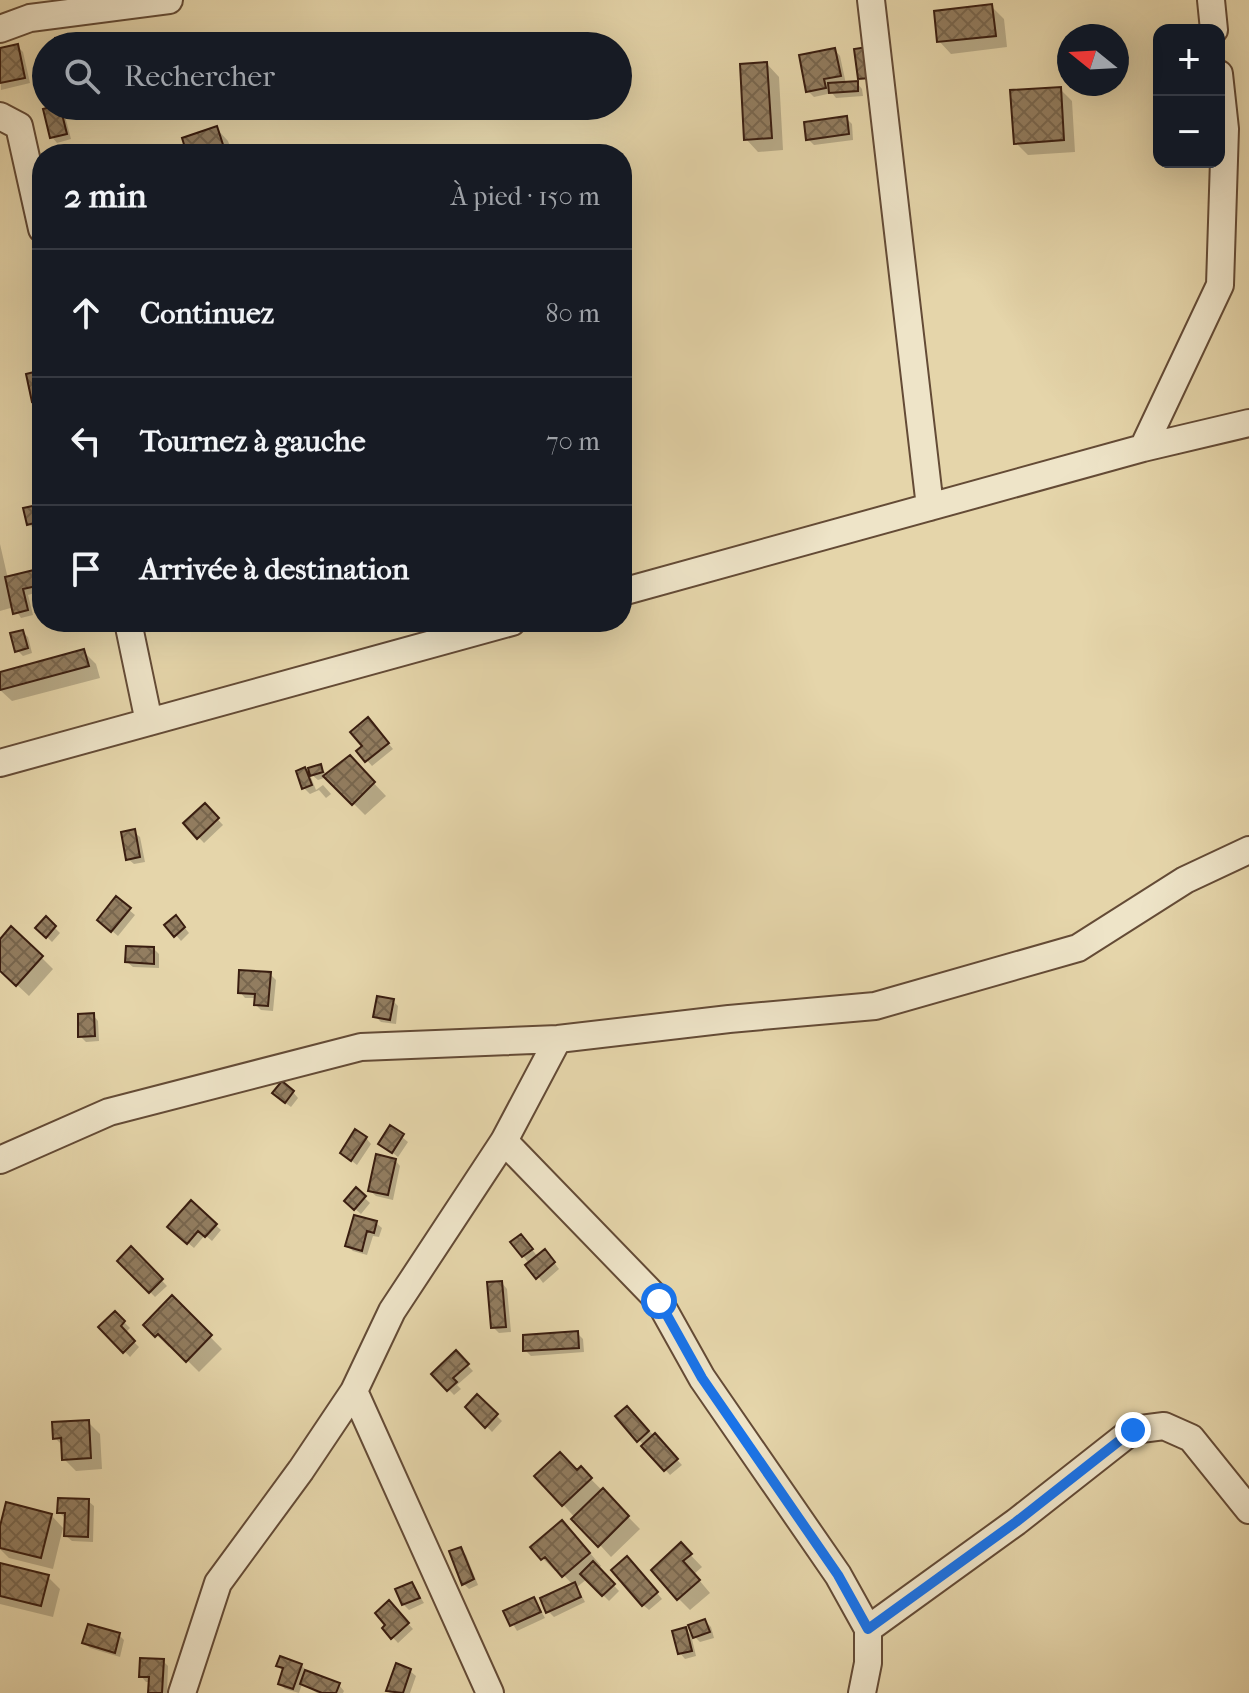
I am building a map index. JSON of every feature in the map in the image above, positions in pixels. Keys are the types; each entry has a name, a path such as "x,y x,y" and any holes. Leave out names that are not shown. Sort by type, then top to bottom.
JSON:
{"street":[{"path":"0,29 30,18 169,0"},
{"path":"871,0 930,507"},
{"path":"1211,0 1213,24"},
{"path":"1143,448 1220,285 1225,129 1221,96"},
{"path":"0,116 19,126 32,184"},
{"path":"632,589 1143,448 1249,423"},
{"path":"130,632 149,722"},
{"path":"0,763 476,632"},
{"path":"0,1160 109,1112 361,1047 558,1039 875,1006 1078,948 1185,880 1249,850"},
{"path":"182,1693 218,1583 301,1470 354,1391 392,1311 504,1141 558,1039"},
{"path":"504,1141 659,1301 702,1378 838,1575 868,1629 868,1663 862,1693"},
{"path":"354,1391 490,1693"},
{"path":"868,1629 1016,1522 1133,1430 1164,1426 1191,1438 1249,1510"}],"building":[{"path":"992,4 996,36 937,42 934,11"},
{"path":"18,44 25,78 0,83 0,48"},
{"path":"868,47 871,78 858,79 854,49"},
{"path":"835,48 841,76 824,79 826,88 806,92 799,55"},
{"path":"767,62 772,138 744,140 740,64"},
{"path":"858,81 858,91 829,93 828,83"},
{"path":"1057,87 1057,96 1062,96 1064,140 1014,144 1010,90"},
{"path":"847,116 849,134 806,140 804,122"},
{"path":"46,120 64,120 67,134 50,138"},
{"path":"217,126 223,144 184,144 182,138"},
{"path":"32,372 32,402 26,374"},
{"path":"32,506 32,524 27,525 23,508"},
{"path":"32,570 32,587 23,589 28,610 13,614 5,577"},
{"path":"23,630 28,648 15,652 10,633"},
{"path":"84,649 89,666 0,690 0,672"},
{"path":"368,717 389,743 365,762 356,751 362,746 350,732"},
{"path":"350,755 375,782 352,805 323,776"},
{"path":"321,764 323,772 310,776 308,768"},
{"path":"305,767 312,785 302,789 296,771"},
{"path":"205,803 219,818 197,839 183,823"},
{"path":"135,829 140,857 126,860 121,832"},
{"path":"116,896 131,908 111,932 97,920"},
{"path":"176,915 185,927 174,937 164,925"},
{"path":"46,916 56,926 46,938 35,928"},
{"path":"11,926 43,956 16,986 0,971 0,939"},
{"path":"126,946 154,947 154,964 125,962"},
{"path":"239,970 271,972 268,1006 254,1005 255,994 238,993"},
{"path":"377,996 394,999 390,1020 373,1017"},
{"path":"94,1013 95,1036 78,1037 78,1014"},
{"path":"282,1081 294,1091 285,1103 272,1093"},
{"path":"390,1125 404,1134 392,1153 378,1144"},
{"path":"355,1129 367,1137 351,1161 340,1153"},
{"path":"376,1154 396,1159 388,1195 368,1191"},
{"path":"356,1187 366,1196 354,1210 344,1201"},
{"path":"191,1200 217,1224 205,1237 198,1231 187,1244 167,1227"},
{"path":"354,1215 377,1221 374,1233 367,1231 362,1251 345,1246"},
{"path":"521,1234 533,1249 522,1257 510,1242"},
{"path":"131,1246 163,1279 149,1293 117,1261"},
{"path":"545,1249 555,1262 536,1279 525,1265"},
{"path":"502,1281 506,1327 491,1328 487,1282"},
{"path":"172,1295 212,1335 186,1362 158,1334 155,1337 143,1325"},
{"path":"115,1311 125,1321 121,1326 135,1341 123,1353 98,1327"},
{"path":"578,1331 579,1348 523,1351 523,1335"},
{"path":"456,1350 469,1364 453,1378 457,1382 447,1391 431,1374"},
{"path":"477,1394 498,1414 485,1428 465,1407"},
{"path":"627,1406 649,1431 637,1442 615,1416"},
{"path":"89,1420 91,1458 62,1460 61,1438 53,1439 52,1422"},
{"path":"655,1433 678,1459 664,1471 641,1446"},
{"path":"560,1452 577,1470 581,1466 592,1478 562,1506 534,1476"},
{"path":"603,1488 629,1516 598,1547 571,1519"},
{"path":"58,1498 89,1499 88,1537 64,1536 65,1513 57,1513"},
{"path":"6,1502 52,1514 41,1558 0,1548 0,1526"},
{"path":"562,1520 590,1553 562,1577 545,1557 541,1560 530,1547"},
{"path":"681,1542 692,1554 683,1561 700,1580 677,1600 651,1570"},
{"path":"461,1547 474,1579 462,1585 449,1551"},
{"path":"627,1556 658,1592 642,1606 611,1570"},
{"path":"593,1561 615,1584 602,1596 580,1574"},
{"path":"0,1563 49,1575 41,1606 0,1596"},
{"path":"412,1582 420,1598 402,1605 395,1589"},
{"path":"575,1582 581,1597 546,1613 540,1598"},
{"path":"534,1597 541,1612 510,1626 503,1611"},
{"path":"389,1600 409,1623 391,1639 375,1613"},
{"path":"705,1619 710,1632 693,1638 688,1625"},
{"path":"88,1624 120,1633 115,1653 82,1643"},
{"path":"686,1627 692,1651 678,1654 672,1631"},
{"path":"280,1656 302,1664 293,1689 278,1684 283,1668 276,1666"},
{"path":"140,1658 164,1659 162,1693 148,1693 149,1677 139,1677"},
{"path":"396,1663 411,1669 403,1693 386,1691"},
{"path":"305,1670 340,1683 336,1693 322,1693 300,1684"}],"route":[{"path":"659,1301 702,1378 838,1575 868,1629 1016,1522 1133,1430"}]}
